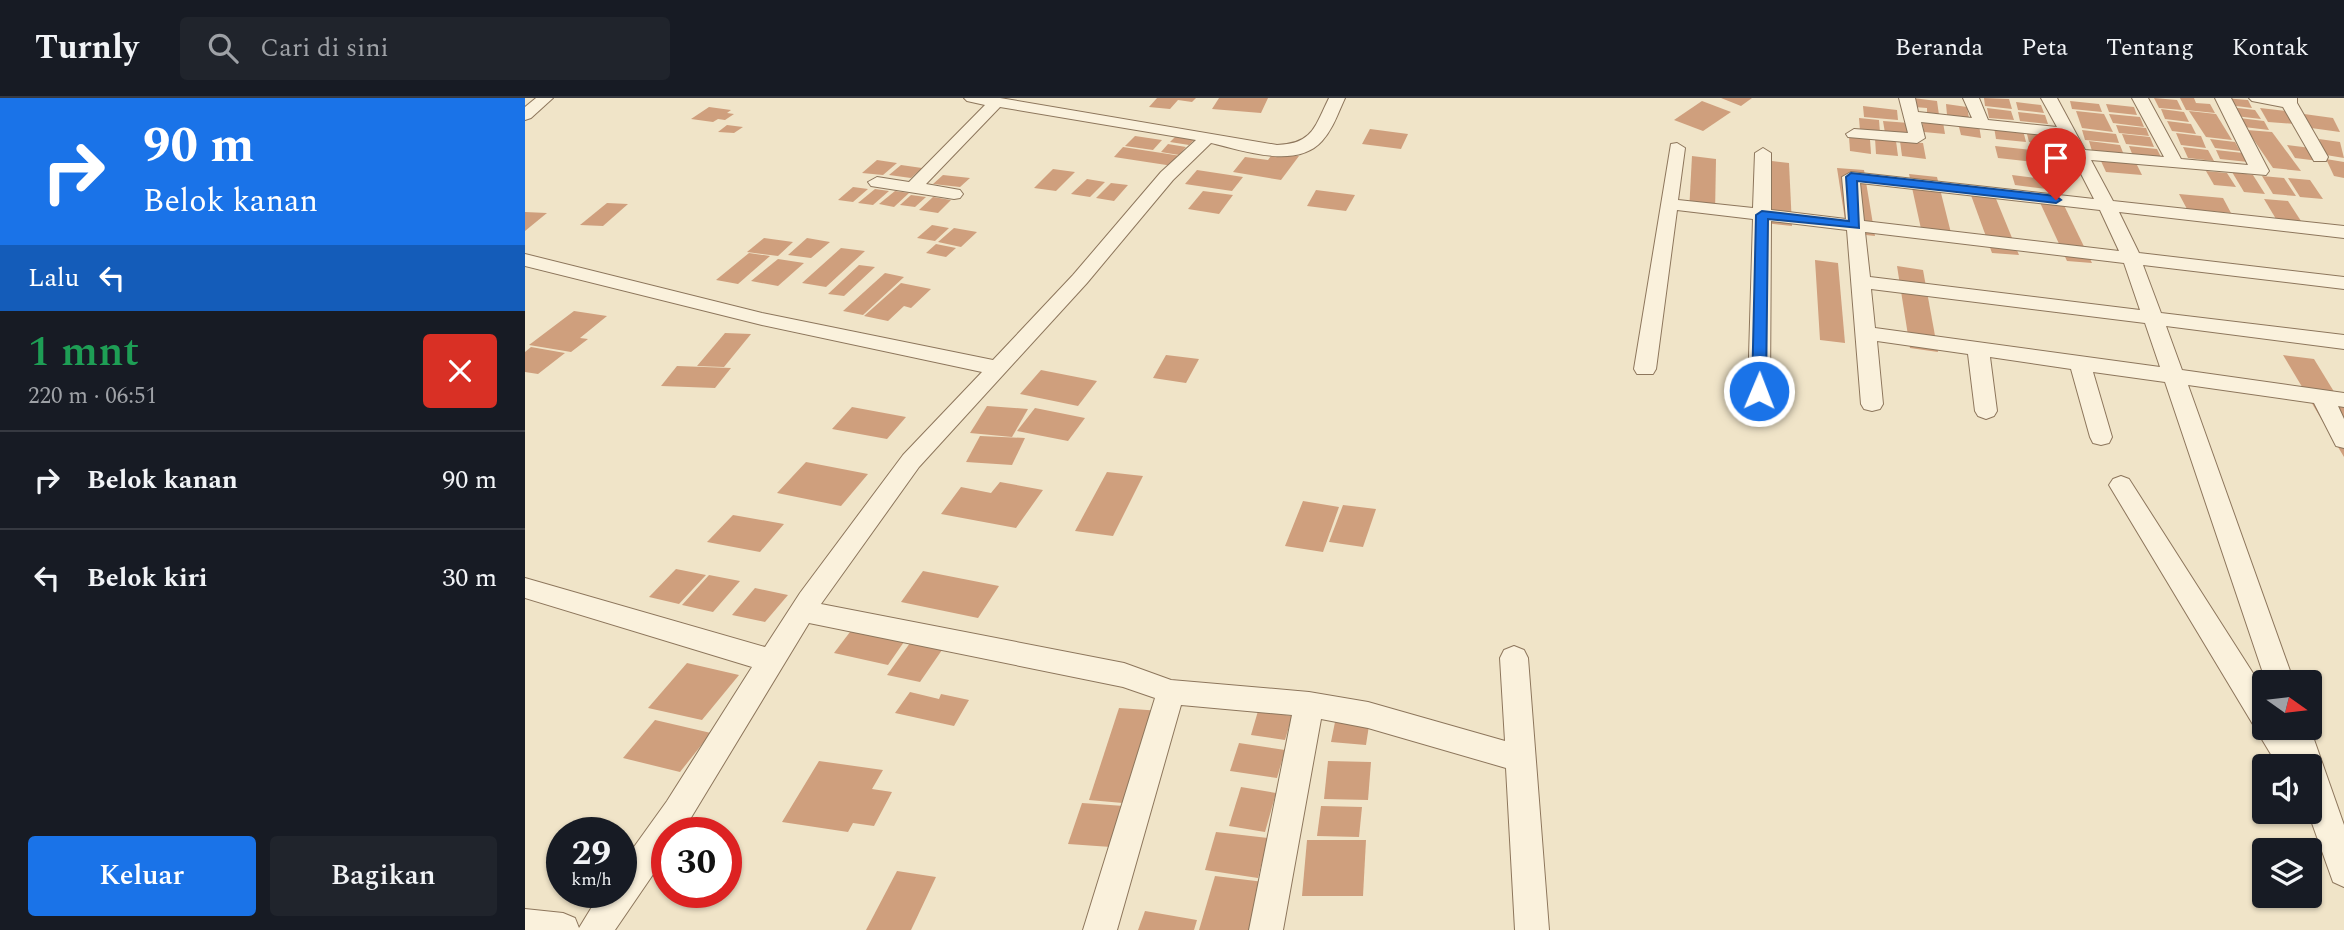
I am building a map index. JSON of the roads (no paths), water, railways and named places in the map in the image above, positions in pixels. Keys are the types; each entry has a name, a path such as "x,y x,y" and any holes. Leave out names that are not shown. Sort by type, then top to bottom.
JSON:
{"street":[{"path":"525,115 545,98"},
{"path":"972,98 1279,151 1298,150 1313,142 1337,98"},
{"path":"1854,134 1915,139 1918,134 1907,98"},
{"path":"1971,98 1982,124"},
{"path":"2049,98 2131,257 2276,670"},
{"path":"2140,98 2176,164"},
{"path":"2077,154 2260,171 2223,98"},
{"path":"2257,98 2289,101 2320,157"},
{"path":"914,187 996,102"},
{"path":"1913,116 2067,133"},
{"path":"595,930 678,811 803,611 911,461 1080,279 1167,176 1208,137"},
{"path":"1645,369 1677,148"},
{"path":"1759,391 1763,152"},
{"path":"1872,404 1851,177 2344,232"},
{"path":"877,182 954,194"},
{"path":"1670,204 2344,283"},
{"path":"525,260 762,319 997,368"},
{"path":"1861,282 2344,342"},
{"path":"1865,333 2344,400"},
{"path":"1978,348 1986,411"},
{"path":"2080,363 2101,437"},
{"path":"2321,396 2344,440"},
{"path":"2121,485 2252,697"},
{"path":"525,588 771,661"},
{"path":"803,611 1124,675 1171,692 1308,704 1368,715 1521,759"},
{"path":"1514,657 1532,930"},
{"path":"1100,930 1171,692"},
{"path":"1266,930 1308,704"},
{"path":"2322,807 2344,871"},
{"path":"2322,812 2326,819"},
{"path":"525,926 563,930"}]}
